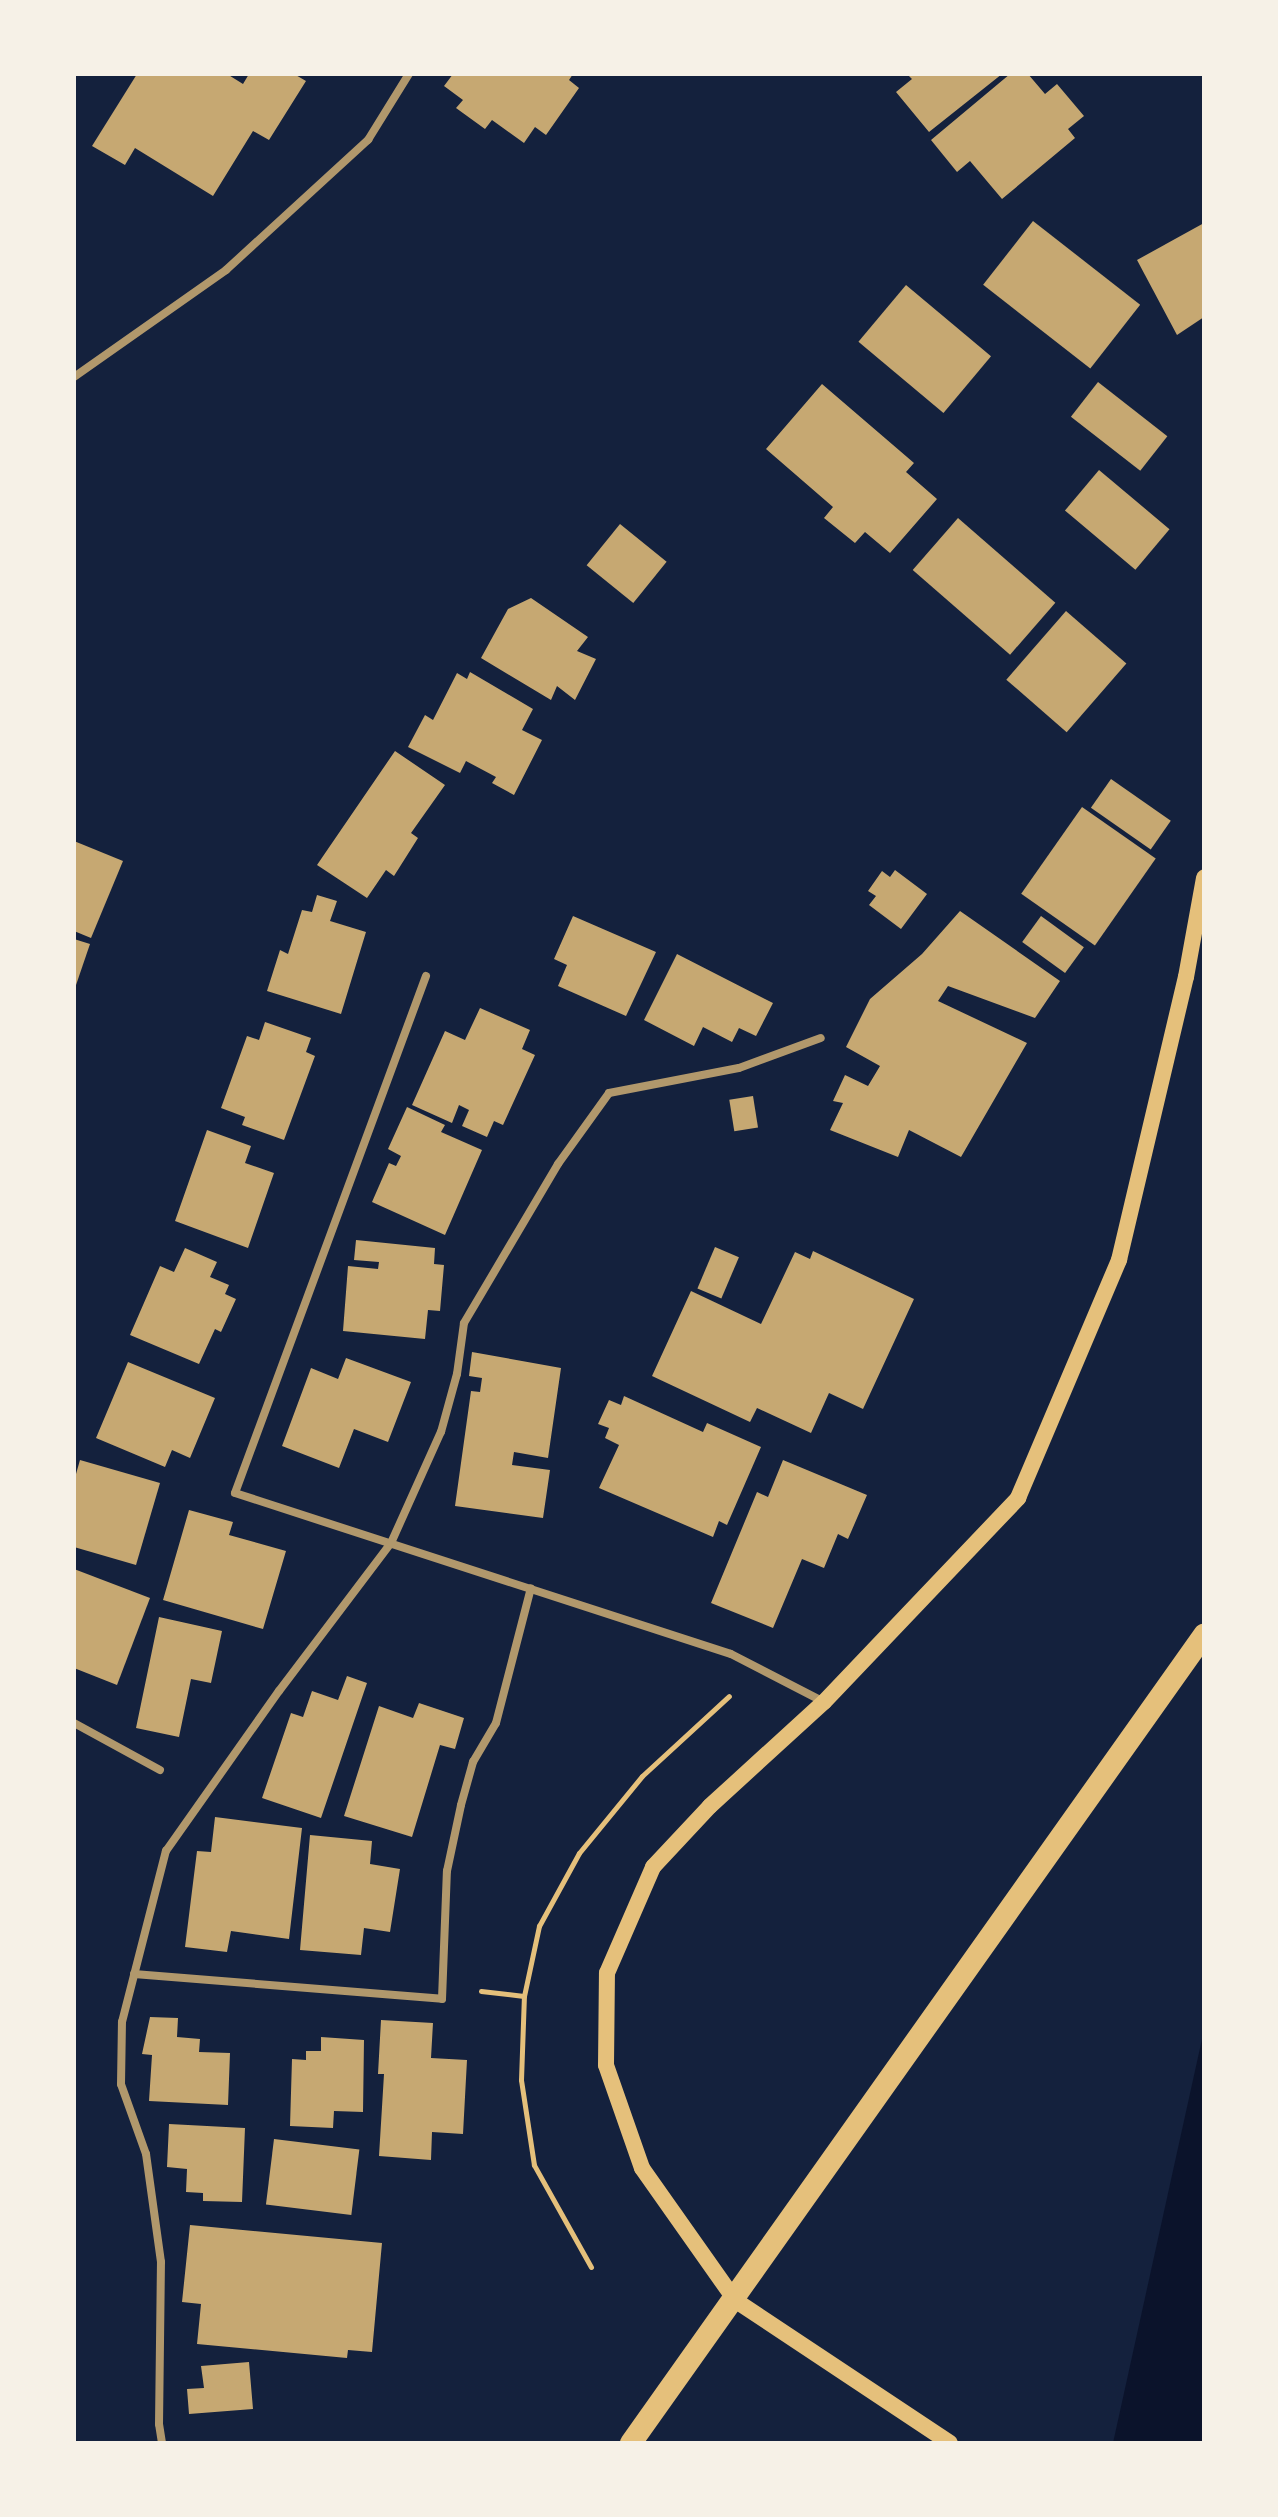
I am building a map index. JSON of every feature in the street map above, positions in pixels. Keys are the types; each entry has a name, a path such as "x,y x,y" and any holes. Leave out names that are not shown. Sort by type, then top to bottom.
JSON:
{"highway":[{"path":"631,2443 1204,1635"}],"main road":[{"path":"950,2443 735,2300 642,2168 606,2065 607,1973 653,1867 710,1806 824,1702 1018,1498 1119,1260 1186,977 1204,878"}],"street":[{"path":"74,377 226,270 368,140 409,74"},
{"path":"426,976 235,1493 731,1654 824,1702"},
{"path":"162,2443 159,2424 161,2262 146,2154 121,2084 122,2022 166,1851 279,1691 391,1543 441,1432 457,1374 464,1323 558,1164 609,1093 739,1068 821,1038"},
{"path":"134,1974 442,1999 447,1871 452,1845 473,1762 496,1723 531,1588"},
{"path":"74,1723 160,1770"}],"water":[{"path":"1204,2030 1204,2443 1113,2443"}],"building":[{"path":"137,74 227,74 243,84 249,74 294,74 306,81 269,140 253,131 213,196 135,148 125,165 92,146"},
{"path":"453,74 573,74 569,80 579,88 546,135 535,127 524,143 492,120 485,129 456,108 463,100 444,86"},
{"path":"907,74 1002,74 929,132 896,92 912,79"},
{"path":"1010,74 1028,74 1045,94 1057,84 1084,116 1068,129 1075,138 1002,199 970,161 957,172 931,140"},
{"path":"1033,221 1140,305 1090,369 983,285"},
{"path":"1204,223 1204,317 1177,335 1137,260"},
{"path":"906,285 991,356 943,413 858,342"},
{"path":"1098,382 1167,436 1140,471 1071,417"},
{"path":"822,384 914,463 906,472 937,499 890,553 865,532 855,543 824,518 833,507 766,449"},
{"path":"1099,470 1169,529 1135,570 1065,511"},
{"path":"958,518 1055,603 1010,655 913,570"},
{"path":"620,524 667,562 633,603 587,565"},
{"path":"531,598 588,637 577,651 596,659 575,700 557,686 551,700 481,658 508,609"},
{"path":"1066,611 1126,663 1067,732 1006,680"},
{"path":"470,672 533,709 522,730 542,740 514,795 492,783 496,777 466,761 460,773 408,747 425,715 433,720 457,673 467,679"},
{"path":"395,751 445,785 411,833 418,838 394,876 386,870 367,898 317,865"},
{"path":"1111,779 1171,821 1151,850 1091,808"},
{"path":"1082,807 1156,859 1095,945 1021,894"},
{"path":"74,841 123,861 91,938 74,931"},
{"path":"895,870 927,894 901,929 869,905 876,896 868,891 882,871 890,877"},
{"path":"317,895 337,901 330,921 366,932 341,1014 267,991 280,950 288,954 302,910 312,912"},
{"path":"960,911 1060,981 1035,1018 948,986 938,1001 1027,1043 961,1157 909,1130 898,1157 830,1130 843,1103 833,1101 845,1075 868,1086 880,1066 846,1047 870,999 922,954"},
{"path":"573,916 656,952 626,1016 558,986 567,965 554,959"},
{"path":"1041,916 1084,947 1065,973 1022,942"},
{"path":"74,939 90,944 75,988 74,988"},
{"path":"677,954 773,1003 756,1036 739,1028 732,1042 703,1027 694,1046 644,1020"},
{"path":"480,1008 530,1030 522,1049 535,1055 503,1125 494,1121 487,1137 462,1126 469,1110 459,1105 452,1123 412,1105 445,1031 465,1040"},
{"path":"265,1022 311,1038 306,1052 315,1056 284,1140 242,1125 245,1117 221,1108 247,1036 259,1040"},
{"path":"753,1096 758,1128 734,1131 729,1100"},
{"path":"407,1107 445,1125 441,1132 482,1150 445,1235 372,1202 389,1163 396,1166 401,1156 388,1149"},
{"path":"207,1130 251,1146 245,1163 274,1173 248,1248 175,1221"},
{"path":"356,1240 435,1248 434,1264 444,1265 440,1311 428,1310 425,1339 343,1331 348,1266 378,1269 379,1262 354,1260"},
{"path":"715,1247 739,1257 721,1299 697,1288"},
{"path":"185,1248 217,1262 210,1277 229,1285 225,1294 236,1299 221,1332 215,1329 199,1364 130,1335 160,1266 174,1272"},
{"path":"813,1251 914,1299 863,1409 829,1393 811,1433 757,1408 750,1422 652,1376 691,1291 761,1324 795,1252 810,1259"},
{"path":"472,1352 561,1368 548,1458 514,1452 512,1465 550,1470 543,1518 455,1506 471,1391 480,1392 482,1378 469,1376"},
{"path":"346,1358 411,1382 388,1442 354,1429 339,1468 282,1446 311,1368 338,1379"},
{"path":"128,1362 215,1398 190,1458 172,1450 165,1467 96,1438"},
{"path":"624,1396 703,1432 707,1423 761,1447 727,1525 719,1521 713,1537 599,1488 619,1445 605,1438 609,1428 598,1424 609,1400 621,1405"},
{"path":"80,1460 160,1483 136,1565 74,1547 74,1481"},
{"path":"783,1460 867,1495 848,1539 838,1534 824,1568 802,1559 773,1628 711,1603 757,1492 768,1497"},
{"path":"189,1510 233,1522 229,1535 286,1551 263,1629 163,1600"},
{"path":"74,1569 150,1598 117,1685 74,1668"},
{"path":"159,1617 222,1631 211,1683 191,1679 179,1737 136,1728"},
{"path":"347,1676 367,1683 321,1818 262,1798 291,1713 303,1717 312,1691 338,1700"},
{"path":"419,1703 464,1718 455,1749 440,1745 412,1837 344,1816 379,1706 413,1718"},
{"path":"215,1817 302,1828 289,1939 231,1931 227,1952 185,1947 197,1851 211,1852"},
{"path":"310,1835 372,1841 370,1864 400,1869 390,1932 364,1928 361,1955 300,1950"},
{"path":"150,2017 178,2018 177,2037 200,2039 199,2052 230,2053 228,2105 149,2101 152,2055 142,2054"},
{"path":"381,2020 433,2023 431,2058 467,2060 463,2134 432,2132 431,2160 379,2156 384,2074 378,2074"},
{"path":"321,2037 364,2040 363,2112 334,2111 333,2128 290,2126 292,2059 306,2060 306,2051 321,2051"},
{"path":"169,2124 245,2128 242,2202 203,2201 203,2193 186,2192 187,2169 167,2167"},
{"path":"274,2139 359,2149 351,2215 266,2205"},
{"path":"190,2225 382,2243 372,2352 348,2350 347,2358 197,2344 201,2304 182,2302"},
{"path":"249,2362 253,2409 189,2414 187,2389 204,2388 201,2366"}]}
